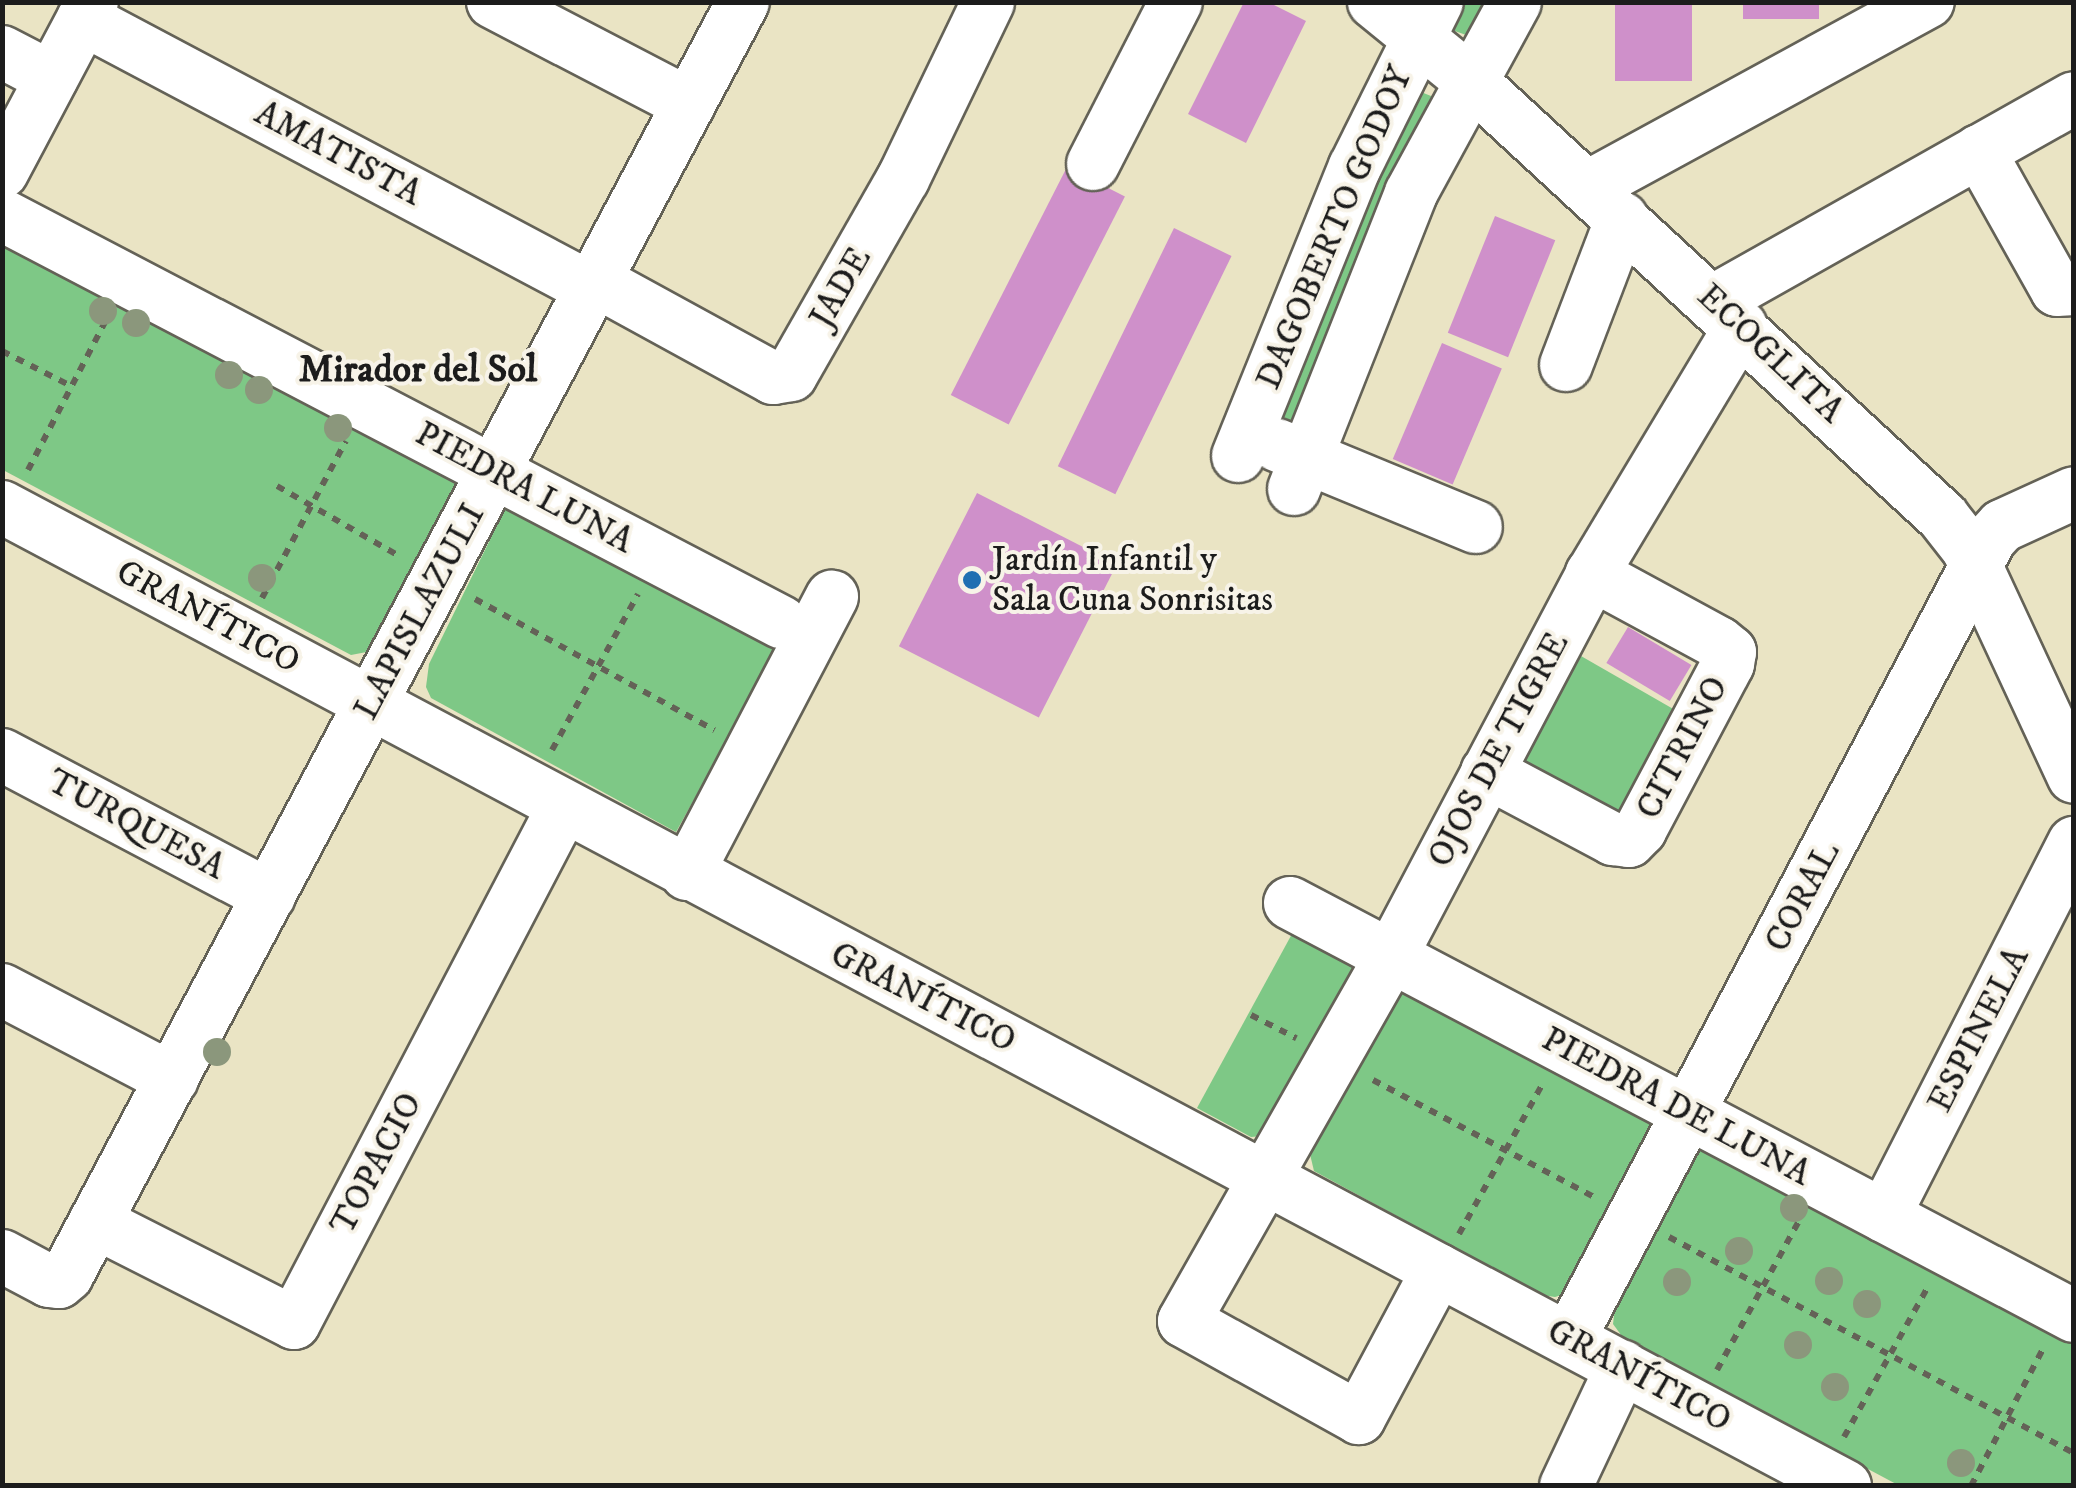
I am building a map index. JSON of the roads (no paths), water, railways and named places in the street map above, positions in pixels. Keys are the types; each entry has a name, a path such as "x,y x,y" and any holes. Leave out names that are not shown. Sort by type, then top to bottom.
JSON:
{"street":[{"path":"493,2 690,104"},
{"name":"LAPISLAZULI","path":"2,1256 59,1282 95,1222 744,2"},
{"name":"JADE","path":"594,285 772,378 791,375 903,179 988,2"},
{"path":"1094,164 1176,2"},
{"name":"ECOGLITA","path":"1374,2 1427,22 1472,82 1728,314 1943,517 1963,540 2068,749"},
{"name":"DAGOBERTO GODOY","path":"1427,22 1355,167 1243,444 1300,473 1407,202 1515,2"},
{"path":"1566,365 1605,202 1928,2"},
{"path":"2,172 87,11"},
{"name":"AMATISTA","path":"87,11 594,285"},
{"path":"2,52 52,78"},
{"name":"OJOS DE TIGRE","path":"1438,1270 1359,1418 1184,1322 1391,956 1728,314 1979,151 2074,98"},
{"path":"1979,151 2057,290 2074,289"},
{"name":"PIEDRA LUNA","path":"2,214 781,622"},
{"path":"1300,473 1476,527"},
{"name":"CORAL","path":"1570,1339 2002,526 2074,493"},
{"name":"GRANÍTICO","path":"5,508 686,874 1570,1339 1816,1477"},
{"name":"CITRINO","path":"1487,772 1613,839 1630,841 1640,830 1728,664 1730,652 1592,574"},
{"path":"686,874 832,597"},
{"name":"TURQUESA","path":"2,755 269,896"},
{"name":"TOPACIO","path":"95,1222 294,1323 547,799"},
{"name":"ESPINELA","path":"1884,1216 2074,843"},
{"name":"PIEDRA DE LUNA","path":"1290,902 1948,1250 2070,1305"},
{"path":"2,990 172,1079"},
{"path":"1566,1486 1622,1368"}],"place":[{"name":"Jardín Infantil y Sala Cuna Sonrisitas","path":"972,580"}],"district":[{"name":"Mirador del Sol","path":"418,371"}]}
